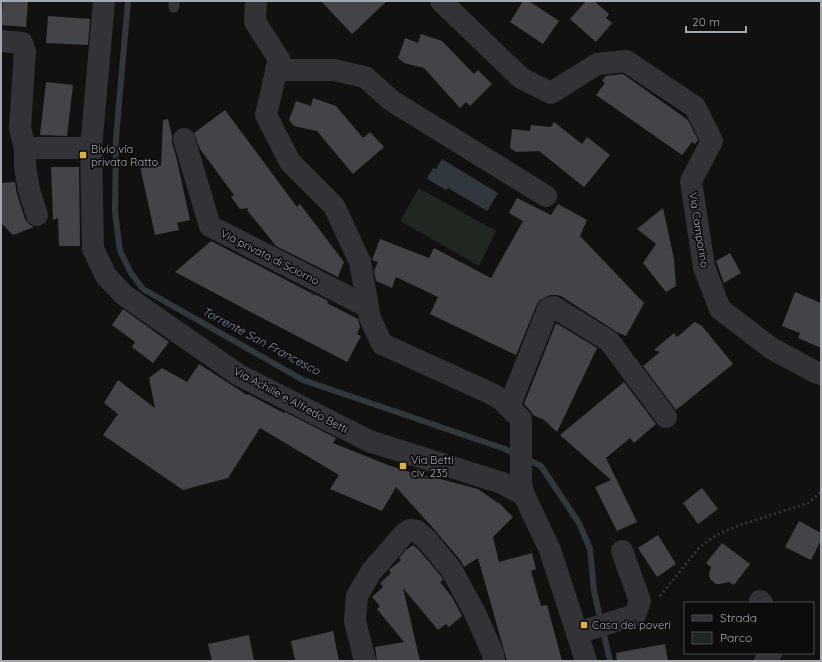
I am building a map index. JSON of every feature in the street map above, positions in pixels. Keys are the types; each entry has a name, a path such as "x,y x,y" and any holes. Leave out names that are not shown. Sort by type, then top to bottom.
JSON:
{"street":[{"name":"Via Achille e Alfredo Betti","path":"104,1 91,148 93,249 106,276 124,295 239,375 369,441 523,489"},
{"path":"256,1 255,22 279,59 266,115 290,162 334,206 360,262 370,318 382,344 490,393 502,400 515,413"},
{"name":"Via Camporino","path":"441,1 521,78 551,93 597,64 626,61 695,107 712,141 691,181 704,267 720,309 771,348 821,374"},
{"path":"1,41 22,43 25,51 20,128 29,190 37,215"},
{"path":"276,70 334,70 365,77 392,101 546,196"},
{"name":"Via privata di Sciorno","path":"184,139 210,226 368,307"},
{"path":"24,148 91,148"},
{"path":"586,661 582,631 550,550 523,489 515,413 548,309 554,307 609,341 666,417"},
{"path":"365,661 355,621 357,596 371,572 404,534 410,530 417,531 427,540 451,569 475,613 493,654 494,661"},
{"path":"582,631 637,611 640,601 622,551"}],"path":[{"path":"637,611 660,597 699,548 716,535 740,525 808,503 821,492"}],"green space":[{"path":"419,188 496,231 479,266 400,221"}],"shaded area":[{"path":"442,159 498,193 487,211 448,188 446,190 427,179 433,168 436,169"}],"building":[{"path":"3,1 28,1 26,27 1,25"},
{"path":"321,1 387,1 352,34"},
{"path":"523,1 529,1 559,21 543,44 510,22"},
{"path":"586,1 594,1 609,14 606,18 612,23 596,42 570,19"},
{"path":"48,16 90,19 88,45 46,43"},
{"path":"421,34 442,41 474,74 478,70 492,84 470,106 466,102 460,108 424,68 404,63 398,58 405,38 418,43"},
{"path":"623,74 688,120 698,140 695,144 692,142 682,155 596,95 605,83 602,81 606,76"},
{"path":"46,82 73,85 67,136 40,135"},
{"path":"313,98 336,106 363,138 370,132 384,147 353,174 317,131 294,126 289,120 296,101 311,106"},
{"path":"225,110 297,207 300,204 344,262 338,277 276,246 247,210 249,208 240,209 231,197 234,195 200,149 194,133"},
{"path":"168,119 190,220 177,223 179,230 155,235 140,166 161,166 163,120"},
{"path":"554,122 582,144 587,137 610,155 584,187 539,151 516,152 510,148 512,129 530,131 531,125 551,127"},
{"path":"51,167 79,167 80,246 59,246 58,218 53,220"},
{"path":"15,182 17,194 25,219 34,227 13,235 1,223 1,183"},
{"path":"517,198 551,215 558,204 587,220 580,236 644,303 626,336 617,332 561,296 550,295 540,300 537,304 516,355 430,314 438,297 396,277 392,288 376,281 374,271 378,262 372,260 380,239 429,258 434,248 491,278 523,221 509,213"},
{"path":"663,208 674,259 676,286 666,292 643,263 656,244 637,229"},
{"path":"211,241 317,296 315,294 328,301 327,303 358,319 360,327 357,334 361,336 347,362 175,272"},
{"path":"730,253 741,273 724,283 716,261"},
{"path":"795,292 821,303 821,348 798,338 800,333 782,326"},
{"path":"123,309 169,342 153,363 132,347 135,342 112,325"},
{"path":"695,322 702,326 733,364 676,410 643,366 660,352 654,350 674,333 677,337"},
{"path":"556,323 597,348 557,432 544,420 533,415 524,404"},
{"path":"199,364 247,395 248,394 336,438 333,443 388,465 431,479 433,477 478,489 498,502 513,517 493,537 499,562 532,553 536,569 531,571 541,606 547,605 562,661 507,661 478,558 464,567 461,561 433,528 396,487 382,511 330,489 339,475 260,428 228,478 183,490 103,435 118,414 104,403 118,380 155,408 149,378 162,368 187,382"},
{"path":"624,382 656,424 634,443 630,438 606,458 637,522 617,531 595,487 611,480 560,435"},
{"path":"702,488 718,509 698,524 683,503"},
{"path":"799,521 821,533 821,540 811,560 785,547"},
{"path":"658,535 676,564 657,577 638,548"},
{"path":"722,543 750,564 734,585 729,582 716,584 710,579 709,574 711,567 706,563"},
{"path":"413,545 441,576 443,580 440,582 452,597 462,616 449,627 446,624 438,630 403,588 420,661 377,661 375,647 404,642 377,609 380,606 372,597 383,587 380,583 391,573 389,570 401,560 399,558"},
{"path":"333,631 339,661 295,661 291,641"},
{"path":"249,635 254,661 212,661 208,644"},
{"path":"665,644 668,661 617,661 616,653"}],"waterway":[{"name":"Torrente San Francesco","path":"128,1 116,138 115,212 120,251 131,273 143,289 303,380 505,449 517,455"},
{"name":"Torrente San Francesco","path":"526,459 541,466 579,523 590,549 594,591 610,661"}],"place":[{"name":"Bivio via privata Ratto","path":"83,155"},
{"name":"Via Betti civ. 235","path":"403,466"},
{"name":"Casa dei poveri","path":"584,625"}]}
